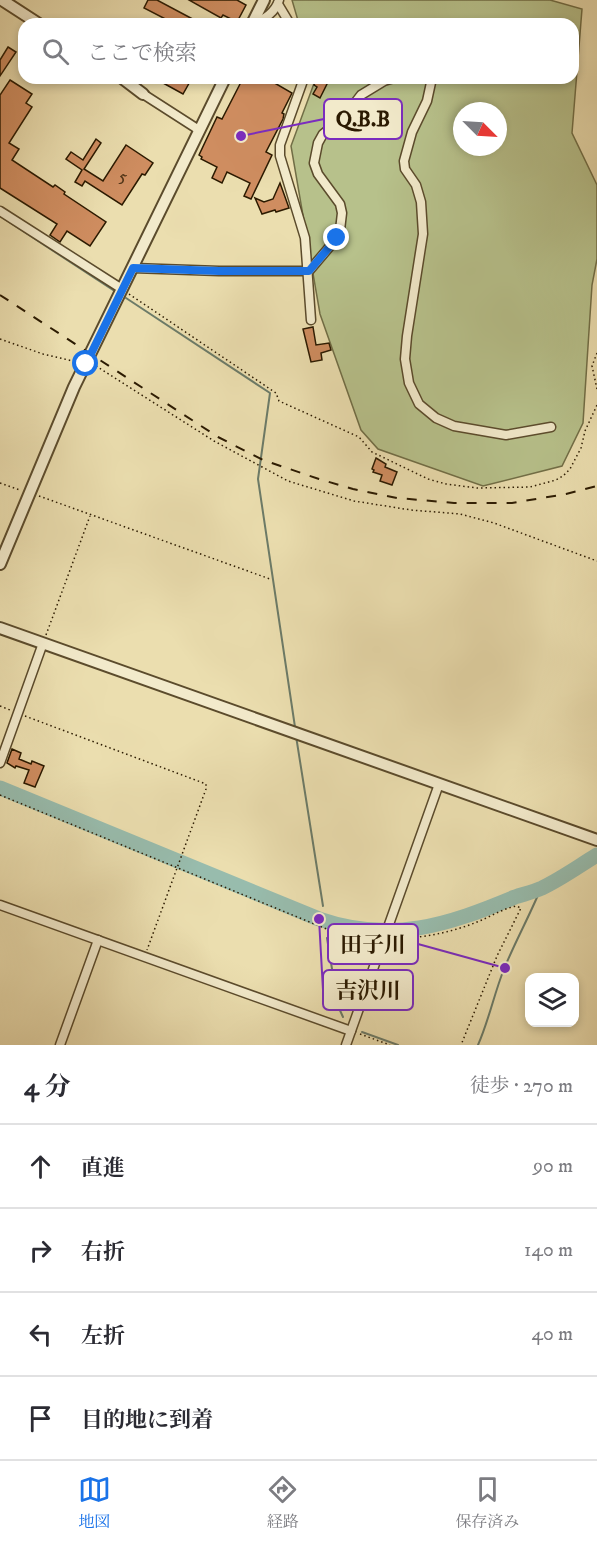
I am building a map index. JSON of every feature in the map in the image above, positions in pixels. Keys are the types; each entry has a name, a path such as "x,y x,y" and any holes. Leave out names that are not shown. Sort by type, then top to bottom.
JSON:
{"street":[{"path":"2,0 30,18"},
{"path":"255,18 264,0"},
{"path":"263,18 279,2 287,18"},
{"path":"130,84 199,130"},
{"path":"0,564 55,431 222,84"},
{"path":"302,84 280,145 280,156 305,238 311,320"},
{"path":"133,268 309,271 337,238 342,213 340,204 318,174 315,163 318,143 323,134 344,117 360,95 379,84"},
{"path":"431,84 427,101 412,132 404,161 405,169 416,185 422,202 423,234 407,336 405,359 409,383 419,404 436,418 454,426 506,435 551,427"},
{"path":"0,211 122,289"},
{"path":"0,628 597,840"},
{"path":"0,762 43,643"},
{"path":"346,1045 390,927 439,784"},
{"path":"0,905 351,1031"},
{"path":"60,1045 98,940"}],"path":[{"path":"122,289 276,393 279,400 359,437 372,452 428,479 446,484 477,488 530,487 556,480 570,469 575,460 597,405"},
{"path":"0,339 43,354 86,364 93,363 214,441 288,482 354,501 402,509 460,514 494,523 597,561"},
{"path":"597,353 592,366 597,389"},
{"path":"0,483 270,579"},
{"path":"43,643 90,515"},
{"path":"0,706 206,784 145,957"},
{"path":"0,795 329,930 352,935 405,939 441,934 516,906 521,909 497,956 461,1045"},
{"path":"351,1031 390,1045"}],"green space":[{"path":"292,0 550,0 582,9 579,46 579,18 297,18"},
{"path":"314,84 576,84 572,133 597,185 597,259 592,285 583,423 562,466 483,486 378,449 361,430 320,314 291,146"}],"building":[{"path":"148,0 157,0 191,18 163,18 144,8"},
{"path":"189,0 237,0 246,5 239,18 229,18 223,15 221,18"},
{"path":"8,47 16,52 0,76 0,60"},
{"path":"10,80 32,94 26,103 32,107 9,143 19,149 12,160 53,187 55,185 65,192 64,194 106,222 90,246 67,231 60,242 50,235 57,224 0,188 0,95"},
{"path":"165,84 189,84 183,94"},
{"path":"240,84 276,84 292,93 282,113 284,114 283,119 266,152 272,155 251,199 244,196 250,183 227,172 222,183 212,178 217,167 201,159 199,155 217,117 222,119"},
{"path":"327,84 320,98 313,94 317,87 314,85"},
{"path":"96,139 101,143 84,169 103,181 126,145 153,163 145,175 142,174 122,205 85,181 82,186 75,182 82,170 66,159 71,152 83,160"},
{"path":"280,183 289,208 262,214 255,198 264,202 273,199"},
{"path":"313,327 316,345 329,343 331,350 321,353 322,360 311,362 303,329"},
{"path":"376,458 386,464 385,467 397,472 392,485 380,481 382,475 373,472"},
{"path":"12,749 21,753 19,759 44,766 35,787 24,783 29,770 16,766 15,768 7,763"}],"waterway":[{"path":"0,216 113,290"},
{"path":"126,298 270,393 258,479 295,727"},
{"path":"296,736 323,906"},
{"path":"0,788 319,919 371,930 419,928 466,916 542,888 597,855"},
{"path":"478,1045 504,969 541,888"},
{"path":"327,938 338,1006 343,1017"},
{"path":"362,1032 398,1045"}],"railway":[{"path":"0,295 218,437 263,460 319,479 397,498 454,503 512,503 597,486"}],"place":[{"name":"Q.B.B","path":"241,136"},
{"name":"吉沢川","path":"319,919"},
{"name":"田子川","path":"505,968"}],"route":[{"path":"86,364 133,268 309,271 337,238"}]}
